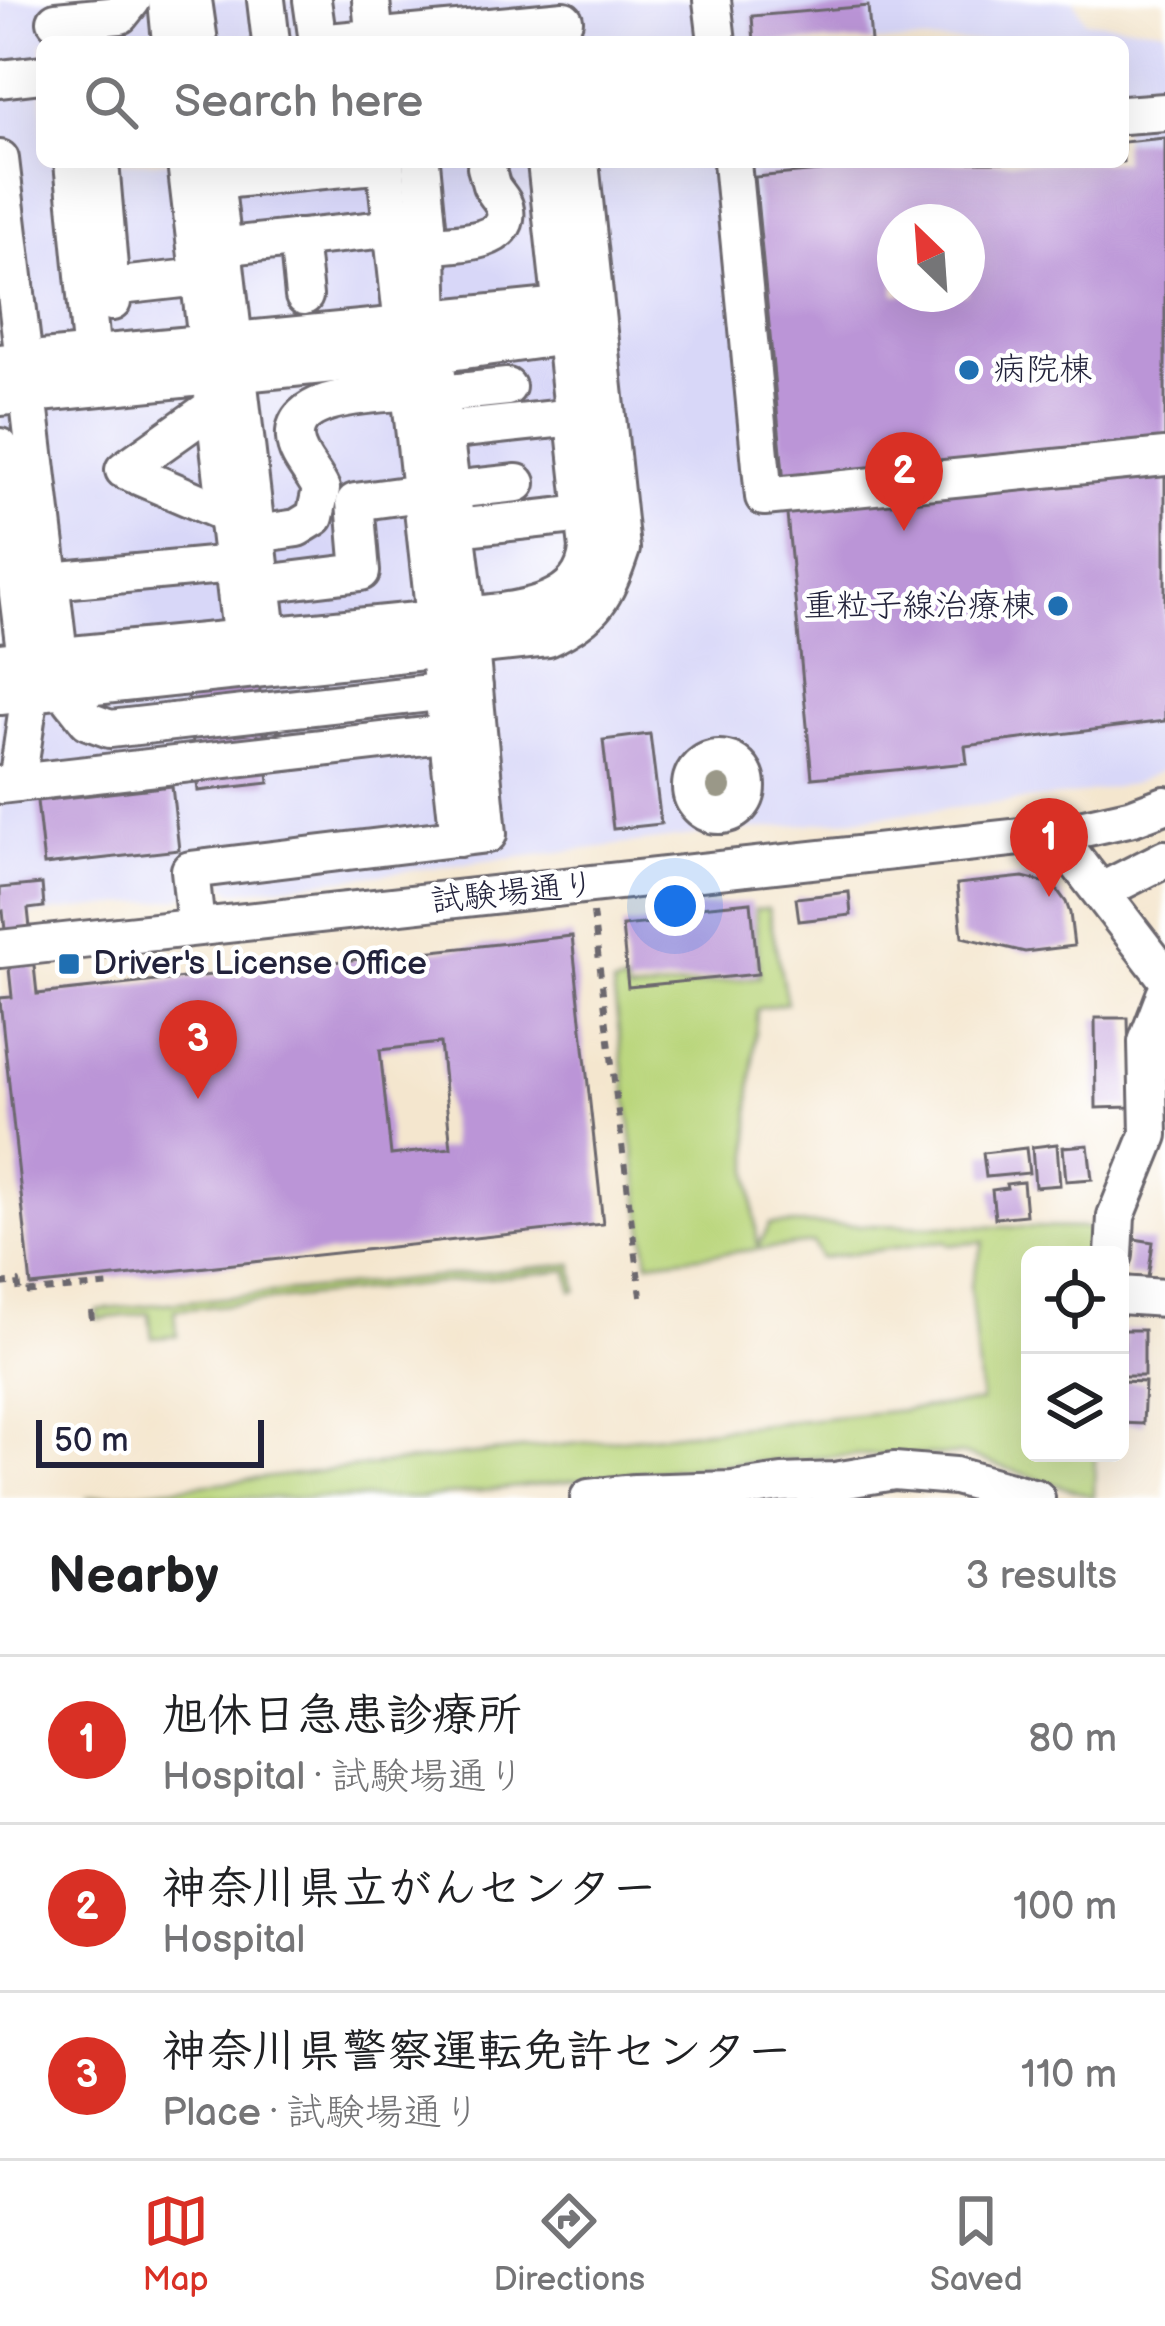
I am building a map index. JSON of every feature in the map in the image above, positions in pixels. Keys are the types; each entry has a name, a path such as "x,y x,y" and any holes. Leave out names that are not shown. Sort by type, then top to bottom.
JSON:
{"street":[{"path":"56,21 120,15 132,0"},
{"path":"167,0 170,36"},
{"path":"193,0 198,36"},
{"path":"266,0 271,36"},
{"path":"312,0 316,36"},
{"path":"712,0 716,36"},
{"path":"350,36 386,26 547,21"},
{"path":"0,79 36,75"},
{"path":"0,104 36,101"},
{"path":"1129,115 1165,112"},
{"path":"0,159 12,379 50,581 12,738 9,784 463,731"},
{"path":"74,168 106,370"},
{"path":"101,168 110,277 106,370"},
{"path":"257,653 204,258 200,172 273,168"},
{"path":"387,168 416,233"},
{"path":"196,927 190,870 474,836 453,633 456,528 472,482 444,431 421,356 416,233 421,168"},
{"path":"110,277 298,238 416,233 487,238 501,229 507,214 486,168"},
{"path":"30,676 453,633 548,638 589,615 611,580 621,548 547,168"},
{"path":"453,633 559,597 586,562 574,417 580,319 580,168"},
{"path":"732,168 764,497 1165,457"},
{"path":"298,238 304,296"},
{"path":"12,379 106,370 421,356 580,319"},
{"path":"221,368 124,470 242,524 297,528 315,517 321,489 295,442 296,424 307,409 421,356 487,380"},
{"path":"421,356 472,482 453,633"},
{"path":"444,431 574,417"},
{"path":"0,447 5,521 30,676 88,721 110,729 459,690"},
{"path":"50,581 361,572 355,502 472,482"},
{"path":"456,528 584,514"},
{"path":"95,774 110,729"},
{"name":"試験場通り","path":"0,949 1055,833 1133,817 1165,805"},
{"path":"1055,833 1165,976"},
{"path":"1102,891 1165,859"},
{"path":"1114,1246 1116,1216 1149,1136 1147,1042 1165,995"},
{"path":"1129,1295 1165,1298"},
{"path":"590,1498 835,1481 894,1471 955,1476 1036,1498"}],"path":[{"path":"592,905 641,1296"},
{"path":"0,1284 19,1282 20,1293 113,1285"}],"shaded area":[{"path":"0,0 1074,0 1085,21 1165,29 1165,769 1132,784 1073,795 233,892 225,876 177,899 0,917"}],"green space":[{"path":"768,908 787,1003 757,1009 750,1175 758,1247 770,1224 1086,1228 1099,1239 1099,1246 1021,1246 1021,1462 1095,1462 1094,1497 966,1455 858,1455 698,1466 421,1498 86,1498 981,1402 970,1285 984,1242 949,1245 945,1241 820,1258 813,1243 648,1262 613,986 625,983 628,993 760,977 755,909"},
{"path":"573,1264 577,1290 572,1291 568,1270 175,1310 177,1336 152,1338 149,1313 98,1319 97,1310"}],"building":[{"path":"868,6 870,36 754,36 752,16"},
{"path":"1165,138 1165,721 965,746 967,763 812,778 755,177 850,168 1129,168 1129,141"},
{"path":"259,681 269,783 198,791 187,689"},
{"path":"650,734 661,824 613,829 603,740"},
{"path":"172,786 179,850 44,865 37,801"},
{"path":"1023,877 1058,891 1070,913 1074,946 1025,952 962,937 957,884"},
{"path":"42,884 44,907 28,909 37,994 572,936 603,1224 31,1286 0,1001 12,997 0,888","holes":["440,1043 451,1148 391,1155 380,1050"]},
{"path":"849,892 851,915 799,921 796,898"},
{"path":"751,902 758,974 628,987 622,926 671,921 669,910"},
{"path":"1095,1018 1128,1018 1130,1107 1096,1108"},
{"path":"1057,1144 1060,1185 1035,1187 1032,1147"},
{"path":"1088,1145 1092,1179 1066,1181 1063,1147"},
{"path":"1026,1148 1029,1173 986,1177 983,1153"},
{"path":"1023,1182 1026,1215 995,1218 992,1190"},
{"path":"1128,1238 1153,1242 1148,1278 1129,1276"},
{"path":"1129,1330 1144,1330 1144,1376 1129,1376"},
{"path":"1129,1381 1145,1382 1143,1424 1129,1423"}],"place":[{"name":"病院棟","path":"969,370"},
{"name":"神奈川県立がんセンター","path":"904,531"},
{"name":"重粒子線治療棟","path":"1058,606"},
{"name":"旭休日急患診療所","path":"1049,897"},
{"name":"Driver's License Office","path":"69,964"},
{"name":"神奈川県警察運転免許センター","path":"198,1099"}]}
